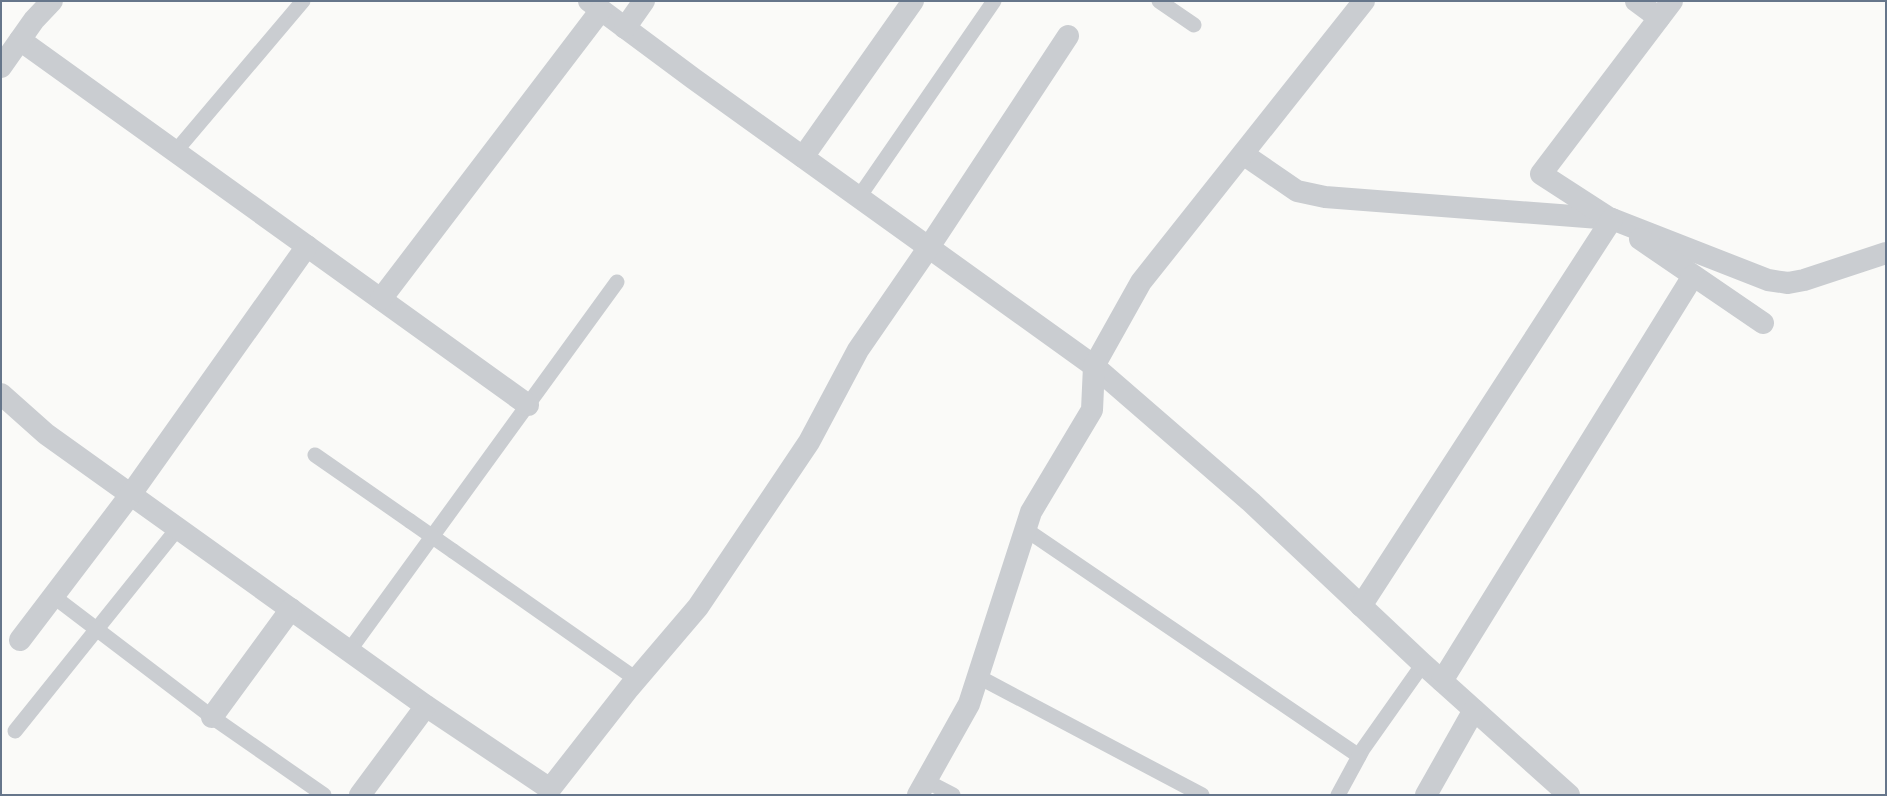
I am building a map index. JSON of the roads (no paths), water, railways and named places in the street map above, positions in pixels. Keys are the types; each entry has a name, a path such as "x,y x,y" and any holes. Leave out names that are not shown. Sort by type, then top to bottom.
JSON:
{"street":[{"path":"1,67 34,20 52,1"},
{"path":"625,28 644,1"},
{"path":"803,157 913,1"},
{"path":"922,788 969,704 1031,512 1092,410 1094,366 1141,282 1364,1"},
{"path":"1636,1 1659,18"},
{"path":"1672,1 1541,174 1612,219 1763,324"},
{"path":"381,299 595,5 803,157 1094,366 1251,502 1423,664 1569,795"},
{"path":"1,394 46,434 426,706 550,789 636,679 698,607 809,442 858,350 929,247 1068,36"},
{"path":"20,40 528,405"},
{"path":"1243,154 1297,191 1325,197 1612,219 1768,280 1788,283 1804,280 1886,253"},
{"path":"1361,606 1612,219"},
{"path":"20,640 131,494 306,246"},
{"path":"1442,681 1693,276"},
{"path":"212,717 291,609"},
{"path":"360,795 426,706"},
{"path":"1426,795 1474,710"}],"lane":[{"path":"175,152 303,1"},
{"path":"859,197 994,1"},
{"path":"1159,1 1194,25"},
{"path":"349,651 617,282"},
{"path":"315,455 636,679"},
{"path":"15,731 178,528"},
{"path":"1025,529 1359,756"},
{"path":"53,596 212,717 324,795"},
{"path":"1338,795 1359,756 1423,664"},
{"path":"978,676 1202,795"},
{"path":"922,788 953,795"}]}
